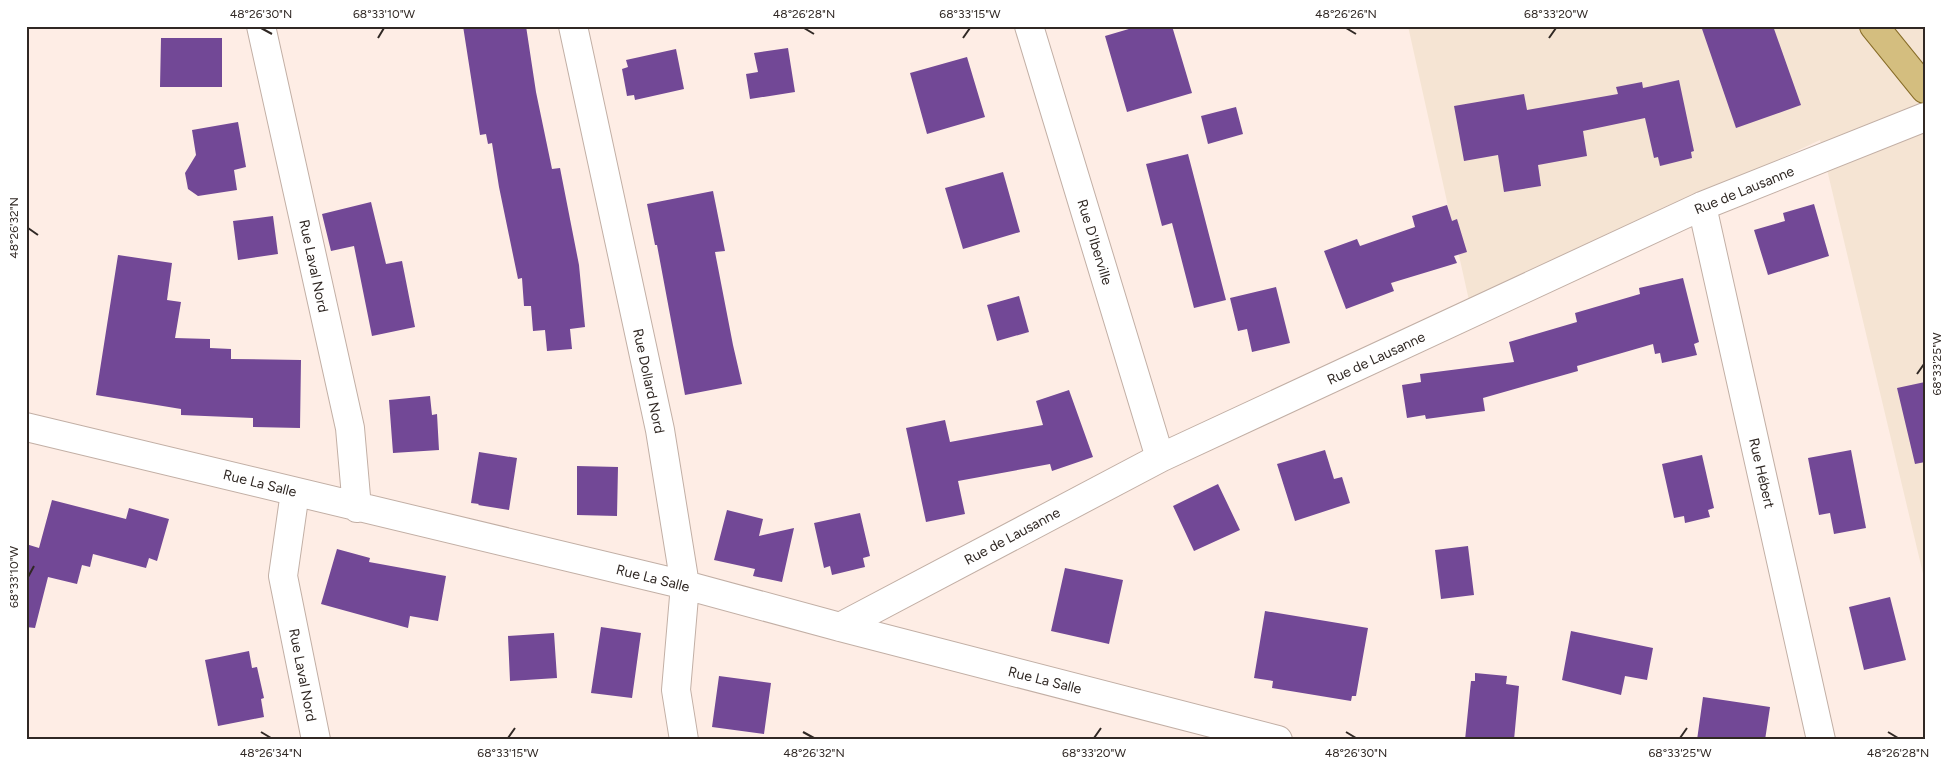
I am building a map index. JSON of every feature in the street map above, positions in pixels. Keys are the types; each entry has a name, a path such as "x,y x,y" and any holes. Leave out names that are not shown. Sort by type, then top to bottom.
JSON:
{"main road":[{"path":"1874,26 1925,89"}],"street":[{"name":"Rue Laval Nord","path":"261,26 350,428 357,508"},
{"name":"Rue Dollard Nord","path":"573,26 660,430 685,585 676,690 684,740"},
{"name":"Rue D'Iberville","path":"1029,26 1160,458"},
{"name":"Rue de Lausanne","path":"840,627 1160,458 1702,206 1925,117"},
{"name":"Rue Hébert","path":"1702,206 1821,740"},
{"name":"Rue La Salle","path":"26,427 357,508 685,585 1278,740"},
{"name":"Rue Laval Nord","path":"296,492 283,576 316,740"}],"shaded area":[{"path":"1408,26 1925,26 1925,582 1820,140 1470,305"}],"building":[{"path":"463,26 526,26 536,92 552,169 560,168 579,265 585,327 570,329 572,349 547,351 545,330 533,331 531,306 524,306 522,278 518,279 492,143 488,144 486,134 480,135"},
{"path":"1139,26 1172,26 1192,93 1127,112 1105,36"},
{"path":"1701,26 1773,26 1801,105 1736,128"},
{"path":"161,38 222,38 222,87 160,87"},
{"path":"788,48 795,92 750,99 746,74 758,72 754,53"},
{"path":"676,49 684,89 635,100 634,95 627,96 622,69 628,67 626,60"},
{"path":"967,57 985,117 927,134 910,73"},
{"path":"1679,80 1694,151 1691,152 1692,158 1660,166 1658,157 1654,158 1645,118 1583,131 1587,156 1538,165 1541,186 1504,192 1498,155 1464,161 1454,106 1524,94 1527,110 1618,94 1616,87 1642,82 1643,88"},
{"path":"1236,107 1243,134 1208,144 1201,116"},
{"path":"238,122 246,167 234,170 237,190 198,196 188,189 185,173 196,155 192,130"},
{"path":"1188,154 1226,300 1194,308 1172,223 1162,226 1146,164"},
{"path":"1003,172 1020,232 963,249 945,188"},
{"path":"713,191 725,251 715,252 742,384 685,395 657,245 655,245 647,204"},
{"path":"371,202 386,264 402,261 415,327 372,336 354,246 331,251 322,214"},
{"path":"1814,204 1829,256 1768,275 1754,230 1785,221 1783,213"},
{"path":"1447,205 1452,221 1457,219 1467,252 1454,256 1457,263 1391,283 1394,291 1346,309 1324,251 1357,239 1360,246 1415,227 1412,216"},
{"path":"273,216 278,254 238,260 233,221"},
{"path":"118,255 172,263 167,300 181,302 175,338 210,339 210,348 231,349 231,359 301,360 300,428 253,427 253,418 181,415 181,409 96,395"},
{"path":"1683,278 1699,342 1694,344 1697,355 1662,363 1660,353 1655,354 1653,344 1577,366 1578,371 1483,398 1485,411 1426,419 1425,415 1407,418 1402,385 1421,382 1420,374 1514,362 1509,342 1577,322 1575,313 1640,294 1639,288"},
{"path":"1276,287 1290,343 1252,352 1247,329 1238,331 1230,298"},
{"path":"1019,296 1029,332 997,341 987,305"},
{"path":"1925,382 1925,462 1915,464 1897,388"},
{"path":"1069,390 1093,457 1052,471 1050,464 958,481 965,514 926,522 906,428 945,420 950,442 1043,425 1036,401"},
{"path":"430,396 432,415 437,414 439,450 393,453 389,400"},
{"path":"1325,450 1334,479 1342,477 1350,503 1295,521 1277,464"},
{"path":"1851,450 1866,528 1834,534 1830,513 1819,515 1808,458"},
{"path":"479,452 517,458 509,510 471,503"},
{"path":"1702,455 1714,508 1708,510 1710,517 1685,523 1684,516 1674,518 1662,464"},
{"path":"577,466 618,467 617,516 577,515"},
{"path":"1218,484 1240,530 1194,551 1173,506"},
{"path":"52,500 126,519 129,508 169,519 157,561 149,558 146,568 93,554 90,567 82,565 77,584 48,577 35,628 26,627 26,544 39,548"},
{"path":"727,510 763,519 759,536 794,528 782,582 753,576 755,569 714,560"},
{"path":"860,513 870,556 863,558 865,567 832,575 830,566 824,568 814,523"},
{"path":"1468,546 1474,595 1441,599 1435,550"},
{"path":"337,549 370,558 369,562 446,576 438,621 410,616 408,628 321,604"},
{"path":"1065,568 1123,580 1109,644 1051,631"},
{"path":"1890,597 1906,660 1864,670 1849,607"},
{"path":"1265,611 1368,628 1356,696 1352,696 1351,701 1272,688 1273,681 1254,678"},
{"path":"601,627 641,633 632,698 591,693"},
{"path":"1571,631 1653,648 1647,680 1625,676 1621,695 1562,680"},
{"path":"554,633 557,678 510,681 508,636"},
{"path":"249,651 252,668 257,667 264,698 261,699 264,717 218,726 205,660"},
{"path":"1475,673 1507,676 1506,684 1519,686 1514,740 1465,740 1471,681 1475,681"},
{"path":"719,676 771,683 764,734 712,727"},
{"path":"1703,697 1770,707 1765,740 1697,740"}]}
